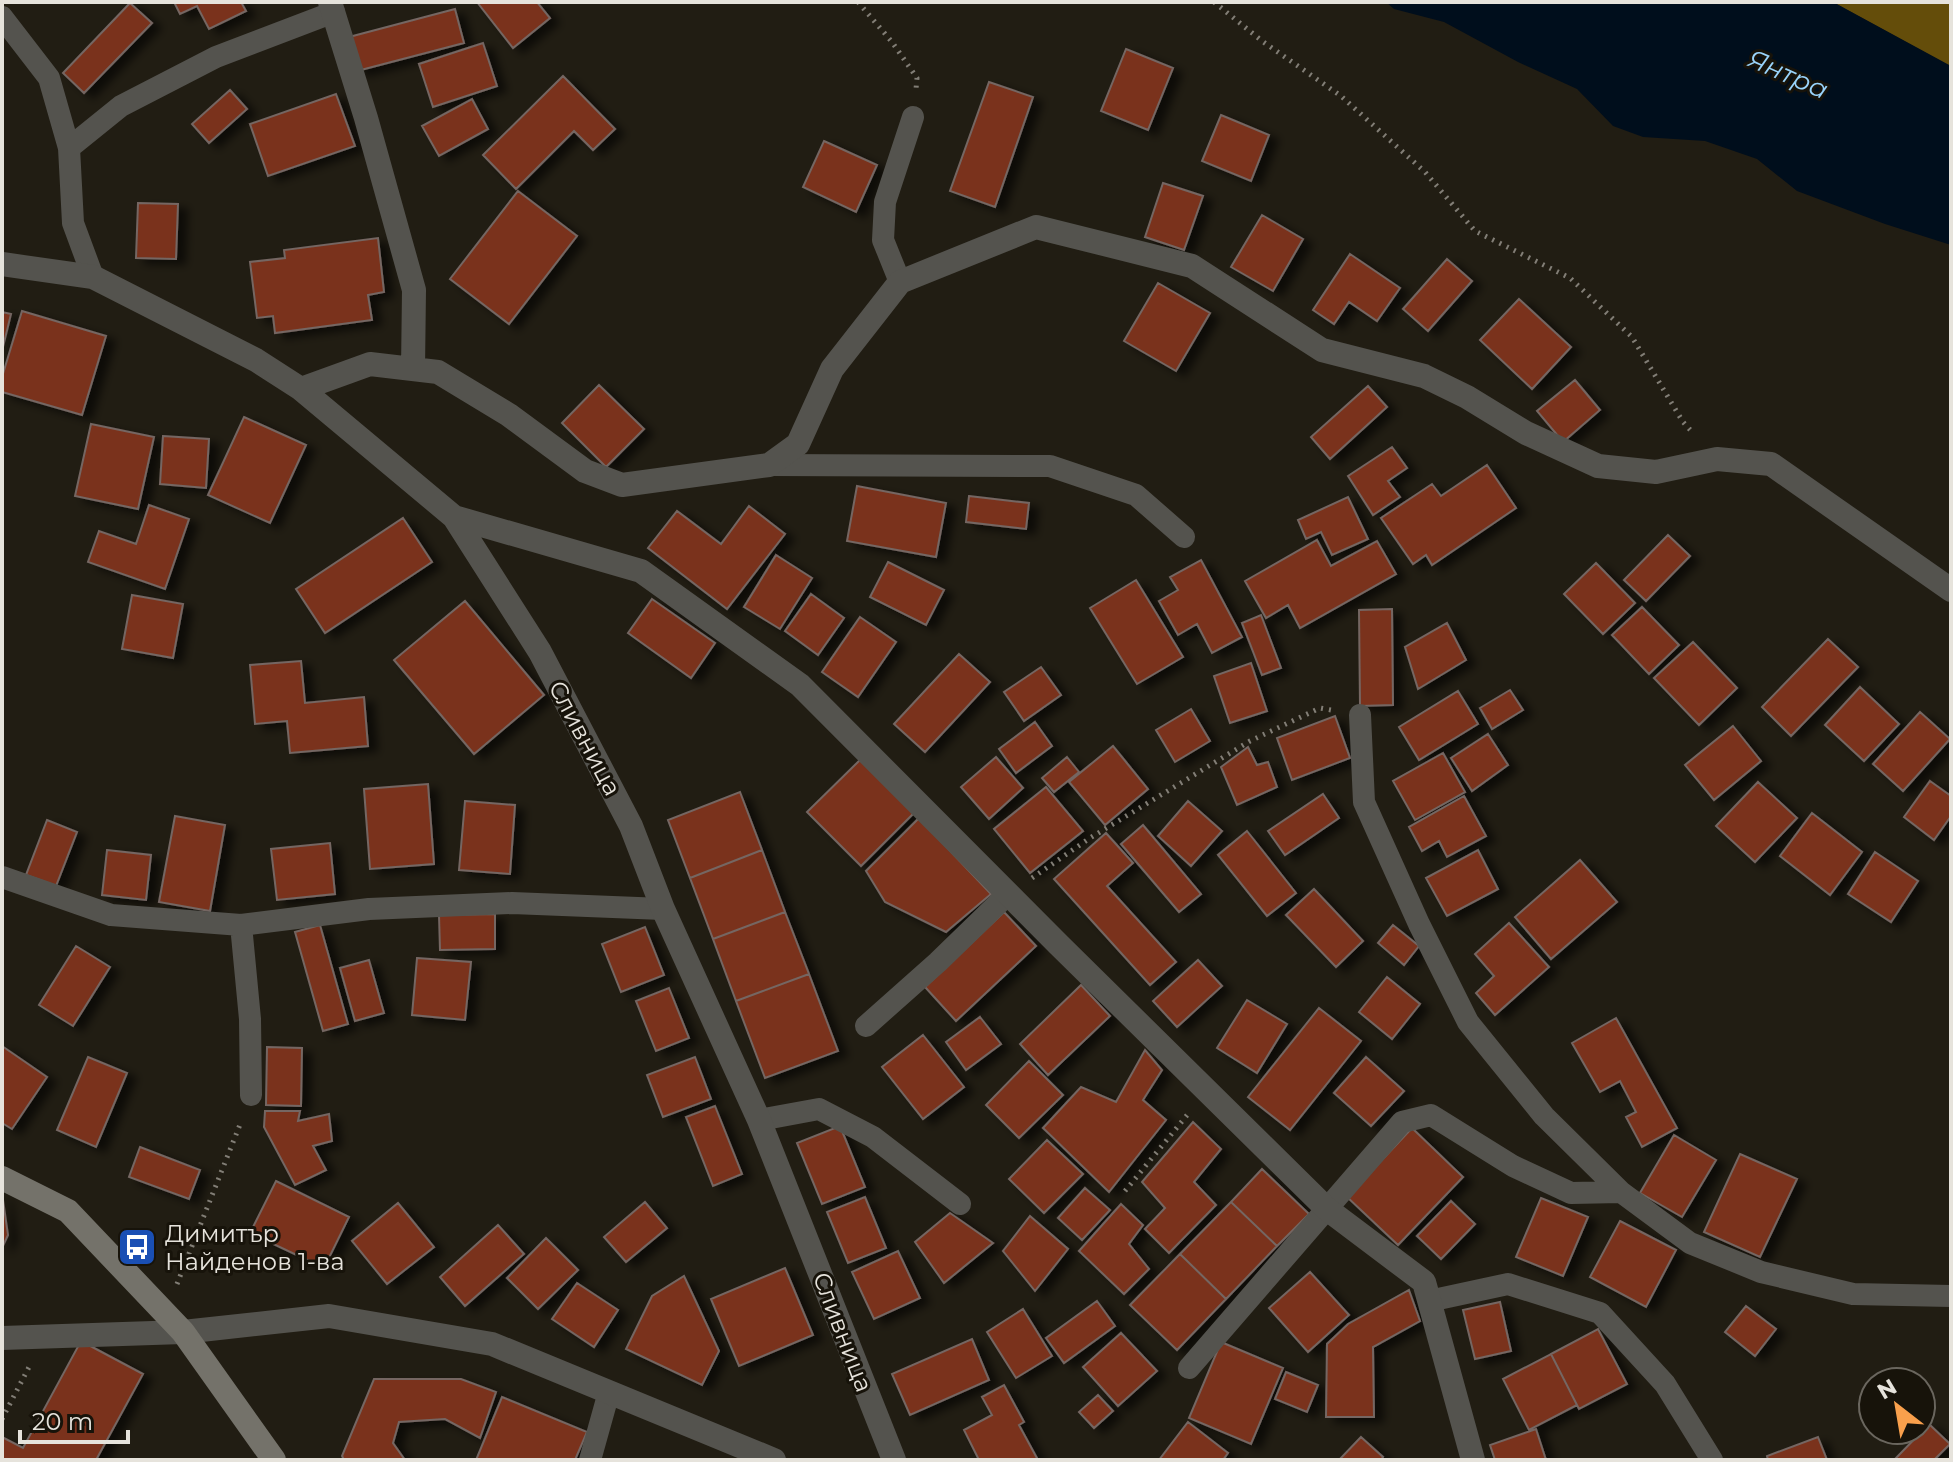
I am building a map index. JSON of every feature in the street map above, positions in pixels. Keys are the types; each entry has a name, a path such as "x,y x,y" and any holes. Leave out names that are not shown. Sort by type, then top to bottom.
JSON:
{"street":[{"path":"332,7 414,290 413,369"},
{"path":"301,389 370,364 438,372 509,415 585,471 622,485 769,465 798,444 832,369 900,282 1036,227 1192,266 1322,350 1424,376 1467,397 1526,433 1598,466 1656,472 1717,459 1771,464 1951,590"},
{"name":"Сливница","path":"2,264 93,277 256,360 301,389 454,517 540,652 631,826 663,909 759,1120 894,1460"},
{"path":"454,517 641,571 800,685 1327,1209 1424,1282 1473,1460"},
{"path":"2,1178 68,1211 183,1332 274,1460"},
{"path":"2,1338 183,1332 329,1316 492,1344 774,1460"}],"lane":[{"path":"69,148 121,106 216,57 332,7"},
{"path":"2,17 49,78 69,148 73,223 93,277"},
{"path":"900,282 883,240 885,202 913,117"},
{"path":"769,465 1050,466 1136,495 1184,537"},
{"path":"1360,715 1364,802 1419,924 1468,1022 1544,1116 1621,1192 1690,1243 1761,1272 1853,1294 1951,1296"},
{"path":"2,877 111,915 241,925 369,909 512,903 663,909"},
{"path":"866,1026 1008,894"},
{"path":"241,925 250,1019 251,1095"},
{"path":"759,1120 819,1109 873,1137 960,1204"},
{"path":"1189,1368 1402,1122 1431,1115 1513,1166 1571,1193 1621,1192"},
{"path":"1429,1301 1508,1284 1600,1313 1665,1384 1712,1460"},
{"path":"590,1460 609,1392"}],"path":[{"path":"858,2 917,78 913,117"},
{"path":"1214,2 1262,41 1341,96 1425,172 1475,231 1570,278 1632,337 1683,422 1717,459"},
{"path":"1008,894 1090,838 1250,741 1320,708 1360,715"},
{"path":"1125,1191 1206,1091"},
{"path":"166,1314 251,1095"},
{"path":"2,1419 45,1337"}],"shaded area":[{"path":"1833,2 1951,2 1951,66 1946,64"}],"water":[{"name":"Янтра","path":"1386,2 1833,2 1951,66 1951,245 1797,191 1757,159 1705,141 1643,137 1613,126 1577,89 1518,62 1444,22 1394,9"}],"building":[{"path":"174,2 241,2 246,11 209,29 197,6 180,14"},
{"path":"477,2 537,2 550,18 513,48"},
{"path":"130,3 152,23 84,93 63,73"},
{"path":"455,9 464,43 357,71 349,37"},
{"path":"483,43 497,86 433,107 419,64"},
{"path":"1126,49 1173,68 1148,130 1101,111"},
{"path":"563,76 615,129 593,150 574,131 516,189 483,155"},
{"path":"989,82 1033,97 995,207 950,191"},
{"path":"230,90 247,109 209,143 192,124"},
{"path":"336,94 355,146 268,176 250,124"},
{"path":"472,99 488,129 439,156 422,126"},
{"path":"1221,115 1269,135 1251,181 1202,161"},
{"path":"824,141 877,165 856,212 803,187"},
{"path":"1163,183 1203,196 1184,250 1145,237"},
{"path":"518,191 577,236 509,324 450,279"},
{"path":"138,203 178,204 176,259 136,258"},
{"path":"1262,215 1303,239 1273,291 1231,267"},
{"path":"378,238 384,292 368,295 372,320 275,333 273,316 257,318 250,262 285,258 284,250"},
{"path":"1350,254 1400,288 1377,321 1349,302 1334,324 1313,310"},
{"path":"1447,259 1472,281 1428,331 1403,309"},
{"path":"1158,283 1210,313 1176,371 1124,341"},
{"path":"1519,299 1571,347 1532,389 1480,340"},
{"path":"22,311 106,336 82,415 2,392 2,377"},
{"path":"2,312 11,314 2,351"},
{"path":"1575,380 1600,410 1563,442 1537,411"},
{"path":"599,385 644,429 606,467 562,423"},
{"path":"1368,386 1387,407 1330,459 1311,437"},
{"path":"244,417 306,445 270,523 208,495"},
{"path":"91,424 154,437 138,509 75,496"},
{"path":"163,436 209,439 206,488 160,484"},
{"path":"1392,447 1407,468 1388,481 1400,497 1373,515 1348,476"},
{"path":"1487,465 1516,508 1432,565 1426,555 1413,564 1381,518 1432,484 1441,496"},
{"path":"857,486 946,503 936,557 847,541"},
{"path":"969,496 1029,503 1026,529 966,522"},
{"path":"1348,497 1368,539 1332,555 1321,532 1306,539 1298,520"},
{"path":"149,505 189,519 165,589 88,562 99,531 136,544"},
{"path":"749,506 785,534 727,609 648,548 677,511 721,544"},
{"path":"403,518 432,562 325,633 296,589"},
{"path":"1668,535 1690,556 1646,601 1624,580"},
{"path":"1317,540 1331,566 1377,541 1396,574 1300,628 1288,605 1266,618 1245,581"},
{"path":"776,555 812,578 780,629 744,607"},
{"path":"1201,560 1242,637 1212,653 1197,624 1178,635 1159,601 1178,590 1170,577"},
{"path":"888,562 944,590 926,625 870,597"},
{"path":"1596,563 1635,603 1603,634 1564,594"},
{"path":"1136,580 1183,657 1137,684 1090,608"},
{"path":"811,594 844,618 818,655 785,631"},
{"path":"132,595 183,604 173,658 122,649"},
{"path":"652,599 715,643 691,678 628,633"},
{"path":"465,601 544,695 474,754 394,660"},
{"path":"1642,607 1679,645 1649,674 1612,635"},
{"path":"1392,609 1393,705 1360,706 1359,610"},
{"path":"1261,615 1281,668 1262,675 1242,623"},
{"path":"860,617 896,642 858,697 822,672"},
{"path":"1447,623 1466,660 1418,689 1405,647"},
{"path":"1828,639 1858,667 1791,736 1762,707"},
{"path":"1693,642 1737,688 1699,725 1654,678"},
{"path":"959,654 990,682 925,752 894,724"},
{"path":"301,661 305,703 364,697 368,746 290,753 287,721 255,724 250,665"},
{"path":"1251,663 1267,711 1230,723 1214,676"},
{"path":"1041,667 1061,695 1024,721 1004,692"},
{"path":"1860,687 1899,724 1864,761 1825,725"},
{"path":"1510,690 1523,710 1492,729 1480,708"},
{"path":"1458,691 1478,724 1419,760 1399,727"},
{"path":"1191,709 1210,741 1175,762 1156,730"},
{"path":"1920,712 1950,739 1903,791 1873,764"},
{"path":"1335,716 1350,758 1292,780 1277,738"},
{"path":"1035,722 1052,746 1016,773 999,749"},
{"path":"1733,726 1761,761 1714,800 1685,765"},
{"path":"1488,734 1508,765 1472,791 1451,758"},
{"path":"1113,746 1148,789 1105,825 1069,782"},
{"path":"1248,747 1257,765 1268,762 1277,787 1237,805 1221,767"},
{"path":"1443,753 1465,792 1415,820 1393,781"},
{"path":"996,757 1023,788 989,819 961,787"},
{"path":"1067,757 1079,772 1054,792 1042,778"},
{"path":"861,759 914,813 861,866 807,812"},
{"path":"1930,781 1951,796 1951,816 1934,840 1904,817"},
{"path":"1758,782 1797,818 1755,862 1716,826"},
{"path":"428,784 434,864 370,869 364,789"},
{"path":"1046,787 1083,831 1030,873 994,829"},
{"path":"740,792 762,850 690,878 668,820"},
{"path":"1323,794 1339,818 1285,855 1268,831"},
{"path":"1464,796 1486,836 1447,857 1439,841 1422,851 1409,827"},
{"path":"465,801 515,805 510,874 459,870"},
{"path":"1188,801 1222,831 1191,866 1158,836"},
{"path":"1812,813 1862,852 1830,895 1780,856"},
{"path":"175,816 225,825 210,911 159,902"},
{"path":"919,818 991,894 946,932 885,902 866,871"},
{"path":"47,820 77,832 56,886 26,875"},
{"path":"1143,825 1201,894 1179,912 1121,844"},
{"path":"1247,831 1296,893 1267,916 1218,855"},
{"path":"1106,833 1133,863 1107,886 1176,962 1150,985 1054,879"},
{"path":"330,843 335,894 277,900 271,849"},
{"path":"107,850 151,855 146,900 102,895"},
{"path":"762,850 785,912 713,939 690,878"},
{"path":"1478,850 1498,889 1447,916 1426,878"},
{"path":"1875,852 1918,881 1891,922 1848,894"},
{"path":"1580,860 1617,902 1551,959 1515,917"},
{"path":"1314,889 1363,941 1336,967 1286,915"},
{"path":"785,912 809,974 736,1001 713,939"},
{"path":"1004,912 1036,946 956,1021 925,987"},
{"path":"495,914 495,949 440,950 439,915"},
{"path":"1509,923 1549,967 1495,1015 1476,993 1494,976 1475,954"},
{"path":"320,925 348,1024 323,1031 295,932"},
{"path":"1393,925 1419,946 1404,965 1378,943"},
{"path":"645,927 664,975 621,992 602,944"},
{"path":"76,946 110,967 73,1026 39,1005"},
{"path":"417,958 471,962 465,1020 412,1015"},
{"path":"369,960 384,1013 355,1021 340,968"},
{"path":"1198,960 1222,986 1177,1027 1153,1001"},
{"path":"809,974 838,1051 765,1078 736,1001"},
{"path":"1387,977 1420,1004 1392,1039 1359,1012"},
{"path":"1081,985 1110,1016 1048,1075 1020,1044"},
{"path":"669,988 689,1038 656,1051 636,1001"},
{"path":"1247,1000 1287,1024 1257,1073 1217,1048"},
{"path":"1319,1008 1361,1041 1290,1130 1248,1097"},
{"path":"980,1017 1001,1044 966,1070 946,1042"},
{"path":"1616,1018 1677,1128 1642,1147 1626,1117 1636,1112 1620,1081 1600,1092 1572,1043"},
{"path":"923,1035 964,1087 923,1119 882,1067"},
{"path":"2,1046 47,1077 12,1129 2,1123"},
{"path":"267,1047 302,1048 301,1106 266,1105"},
{"path":"1145,1050 1162,1070 1143,1100 1166,1120 1109,1192 1043,1128 1081,1087 1116,1102"},
{"path":"88,1057 127,1073 96,1147 57,1130"},
{"path":"695,1057 711,1099 663,1117 647,1075"},
{"path":"1366,1057 1404,1091 1371,1126 1334,1093"},
{"path":"1029,1061 1063,1095 1019,1138 986,1105"},
{"path":"715,1106 742,1174 713,1186 686,1117"},
{"path":"265,1111 300,1111 298,1121 329,1114 332,1141 313,1146 326,1170 295,1185 264,1127"},
{"path":"1193,1122 1221,1149 1194,1182 1216,1205 1169,1253 1145,1229 1165,1208 1142,1182"},
{"path":"840,1126 865,1187 822,1204 797,1143"},
{"path":"1412,1128 1463,1177 1398,1245 1347,1197"},
{"path":"1674,1135 1716,1160 1682,1217 1640,1193"},
{"path":"1047,1140 1083,1174 1044,1213 1009,1179"},
{"path":"140,1147 200,1170 189,1199 129,1177"},
{"path":"1740,1154 1797,1179 1760,1257 1704,1232"},
{"path":"1262,1169 1309,1214 1277,1246 1231,1202"},
{"path":"276,1181 349,1217 324,1268 250,1233"},
{"path":"1085,1188 1110,1210 1082,1240 1058,1218"},
{"path":"2,1193 8,1235 2,1248"},
{"path":"865,1197 886,1248 848,1263 827,1212"},
{"path":"1541,1198 1588,1217 1563,1276 1516,1257"},
{"path":"1451,1201 1475,1224 1441,1259 1417,1236"},
{"path":"645,1202 667,1228 626,1262 604,1237"},
{"path":"1231,1202 1277,1246 1226,1299 1180,1254"},
{"path":"398,1203 434,1247 387,1284 352,1241"},
{"path":"1121,1204 1143,1225 1129,1244 1149,1269 1124,1294 1079,1251"},
{"path":"950,1213 993,1243 944,1283 915,1242"},
{"path":"1030,1216 1068,1249 1035,1291 1003,1251"},
{"path":"1620,1221 1676,1250 1646,1307 1590,1277"},
{"path":"498,1225 524,1254 465,1306 440,1277"},
{"path":"546,1238 578,1270 538,1309 507,1278"},
{"path":"898,1251 920,1298 874,1319 852,1272"},
{"path":"1180,1254 1226,1299 1177,1350 1130,1305"},
{"path":"785,1268 813,1335 739,1366 711,1299"},
{"path":"1310,1272 1349,1315 1308,1352 1269,1308"},
{"path":"684,1276 719,1351 702,1385 626,1349 652,1296"},
{"path":"577,1283 618,1310 594,1347 552,1319"},
{"path":"1409,1290 1420,1321 1373,1347 1374,1417 1326,1417 1327,1344 1348,1324"},
{"path":"1097,1301 1115,1326 1064,1363 1046,1338"},
{"path":"1500,1302 1511,1351 1475,1359 1463,1310"},
{"path":"1746,1306 1776,1329 1755,1356 1725,1332"},
{"path":"1023,1309 1052,1356 1016,1378 987,1332"},
{"path":"1598,1329 1627,1384 1579,1409 1551,1354"},
{"path":"1121,1333 1157,1371 1118,1406 1083,1367"},
{"path":"972,1339 989,1380 910,1415 892,1374"},
{"path":"81,1341 143,1374 96,1460 2,1460 2,1437 23,1448"},
{"path":"1221,1342 1283,1368 1251,1444 1189,1418"},
{"path":"1551,1354 1577,1405 1529,1430 1503,1379"},
{"path":"1286,1372 1318,1385 1307,1412 1275,1399"},
{"path":"374,1379 461,1379 496,1392 480,1438 445,1419 399,1422 393,1443 405,1460 344,1460 342,1456"},
{"path":"1004,1385 1024,1422 1019,1425 1038,1460 979,1460 964,1430 992,1415 982,1397"},
{"path":"1098,1395 1113,1411 1094,1428 1079,1412"},
{"path":"502,1397 587,1432 575,1460 476,1460"},
{"path":"1188,1422 1228,1453 1223,1460 1159,1460"},
{"path":"1536,1429 1546,1460 1495,1460 1490,1445"},
{"path":"1937,1432 1950,1444 1934,1460 1896,1458 1908,1446 1937,1446"},
{"path":"1361,1437 1383,1457 1381,1460 1339,1460"},
{"path":"1818,1437 1827,1460 1768,1460 1767,1456"}],"place":[{"name":"Димитър Найденов 1-ва","path":"137,1247"}]}
